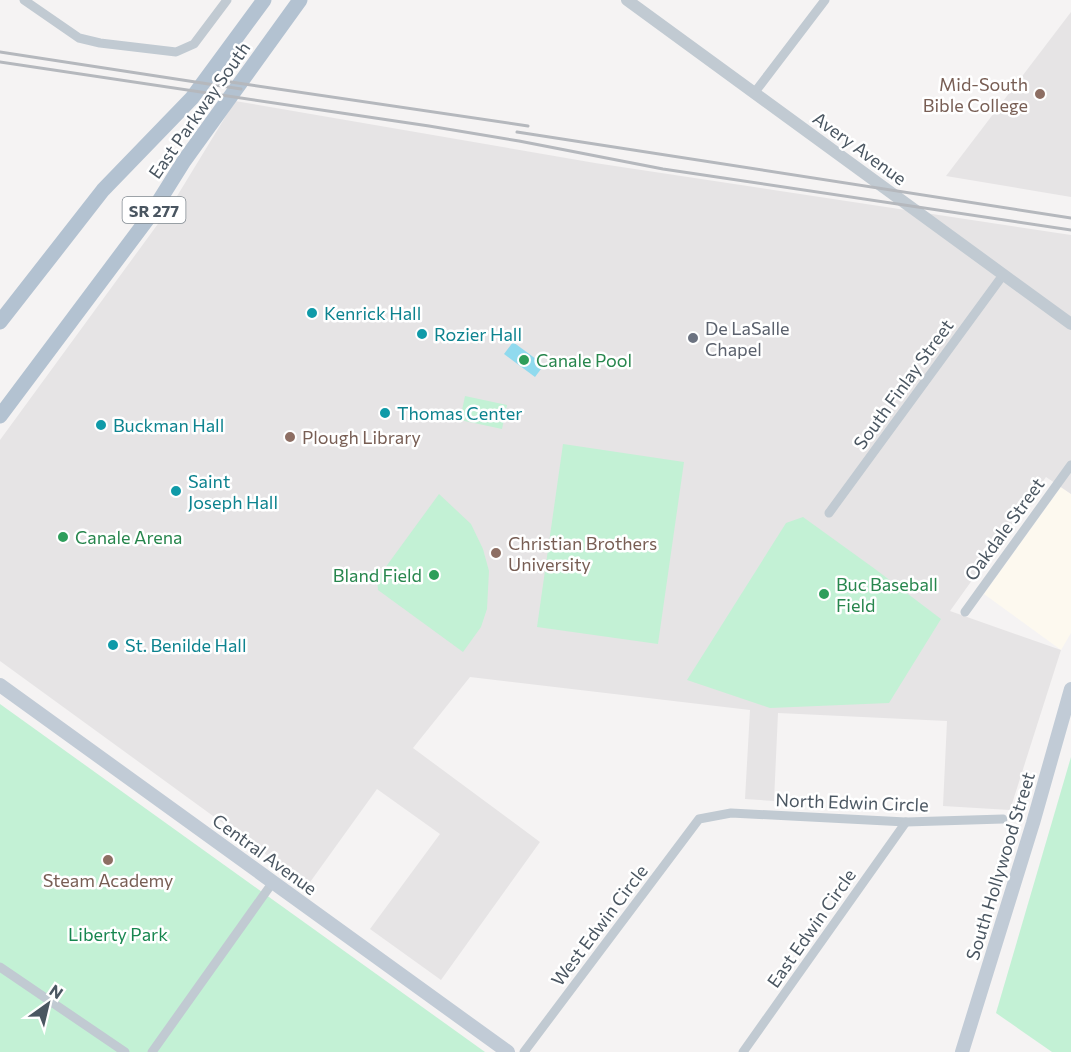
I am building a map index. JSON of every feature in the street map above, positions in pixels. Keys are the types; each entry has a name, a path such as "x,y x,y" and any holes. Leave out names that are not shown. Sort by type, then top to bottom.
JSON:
{"main road":[{"name":"East Parkway South","path":"0,322 103,190 192,98 264,0"},
{"name":"East Parkway South","path":"0,416 149,217 184,161 300,0"},
{"name":"Central Avenue","path":"0,686 508,1052"},
{"name":"South Hollywood Street","path":"962,1052 1033,824 1071,689"}],"street":[{"path":"24,0 79,38 100,43 176,52 194,44 227,0"},
{"name":"Avery Avenue","path":"627,0 1071,324"},
{"path":"755,92 825,0"},
{"name":"South Finlay Street","path":"829,513 1003,275"},
{"name":"Oakdale Street","path":"964,612 1071,465"},
{"name":"North Edwin Circle","path":"699,819 731,813 906,822 1003,819"},
{"name":"West Edwin Circle","path":"524,1052 699,819"},
{"name":"East Edwin Circle","path":"742,1052 906,822"},
{"path":"152,1052 273,882"},
{"path":"0,967 125,1052"}],"shaded area":[{"name":"Mid-South Bible College","path":"1071,12 1071,197 946,176"},
{"name":"Christian Brothers University","path":"235,101 595,163 1071,235 1071,494 1046,477 950,611 1061,650 1010,810 943,806 947,721 778,713 774,801 745,799 750,710 470,677 413,748 540,842 441,980 370,929 440,834 377,789 308,885 0,661 0,440 171,206"},
{"path":"1061,487 1071,494 1071,633 1061,650 984,594"}],"green space":[{"path":"465,396 507,405 502,429 460,420"},
{"path":"563,444 684,462 658,644 537,627"},
{"name":"Bland Field","path":"439,494 471,524 483,549 489,571 487,609 481,627 463,652 378,590 377,579"},
{"name":"Buc Baseball Field","path":"803,517 941,619 889,703 770,708 687,680 786,523"},
{"name":"Liberty Park","path":"0,704 485,1052 0,1052"},
{"path":"1071,757 1071,1052 1052,1052 996,1013"}],"water":[{"name":"Canale Pool","path":"513,342 544,365 535,377 504,354"}],"railway":[{"path":"0,52 241,89"},
{"path":"0,62 429,126 663,169 1071,230"},
{"path":"231,82 528,126"},
{"path":"517,132 1071,218"}],"place":[{"name":"Mid-South Bible College","path":"1040,94"},
{"name":"Kenrick Hall","path":"312,313"},
{"name":"Rozier Hall","path":"422,334"},
{"name":"De LaSalle Chapel","path":"693,338"},
{"name":"Canale Pool","path":"524,360"},
{"name":"Thomas Center","path":"385,413"},
{"name":"Buckman Hall","path":"101,425"},
{"name":"Plough Library","path":"290,437"},
{"name":"Saint Joseph Hall","path":"176,491"},
{"name":"Canale Arena","path":"63,537"},
{"name":"Christian Brothers University","path":"496,553"},
{"name":"Bland Field","path":"434,575"},
{"name":"Buc Baseball Field","path":"824,594"},
{"name":"St. Benilde Hall","path":"113,645"},
{"name":"Steam Academy","path":"108,860"}]}
